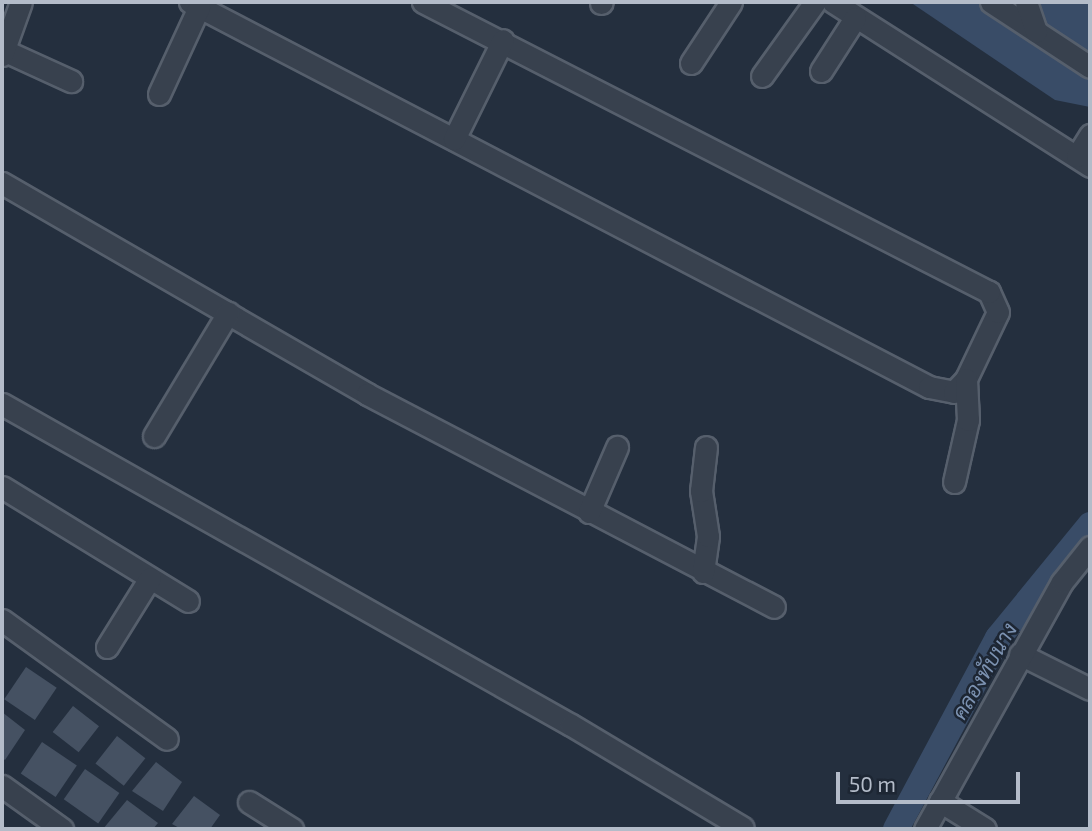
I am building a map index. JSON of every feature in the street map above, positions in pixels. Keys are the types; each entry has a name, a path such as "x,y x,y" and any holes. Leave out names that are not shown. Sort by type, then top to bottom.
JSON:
{"street":[{"path":"21,2 3,53 71,81"},
{"path":"159,94 195,4 929,387 954,392 966,379 998,312 989,292 848,223 503,40 423,2"},
{"path":"691,63 731,2"},
{"path":"762,76 815,2"},
{"path":"833,2 1084,161 1090,135"},
{"path":"991,2 1090,67"},
{"path":"1026,2 1036,31"},
{"path":"821,71 855,18"},
{"path":"454,139 503,40"},
{"path":"2,183 367,394 774,607"},
{"path":"154,436 228,313"},
{"path":"954,482 968,420 966,379"},
{"path":"2,404 571,724 743,828"},
{"path":"589,512 617,447"},
{"path":"704,572 708,536 701,491 706,447"},
{"path":"2,488 188,601"},
{"path":"925,829 1062,582 1090,547"},
{"path":"107,647 149,578"},
{"path":"2,620 167,739"},
{"path":"1020,654 1090,689"},
{"path":"2,786 62,829"},
{"path":"940,801 985,829"},
{"path":"249,802 292,829"}],"water":[{"path":"910,2 1090,2 1090,107 1055,100"}],"building":[{"path":"26,667 57,688 35,720 4,699"},
{"path":"73,706 99,726 79,752 53,732"},
{"path":"2,712 25,730 5,760 2,758"},
{"path":"117,736 145,758 124,786 95,764"},
{"path":"42,742 77,765 56,797 21,774"},
{"path":"156,762 182,782 163,811 132,791"},
{"path":"85,769 119,793 98,823 64,799"},
{"path":"194,796 220,815 210,829 181,829 172,824"},
{"path":"127,800 158,823 153,829 103,829"}],"waterway":[{"name":"คลองทับนาง","path":"896,829 998,638 1090,525"}]}
